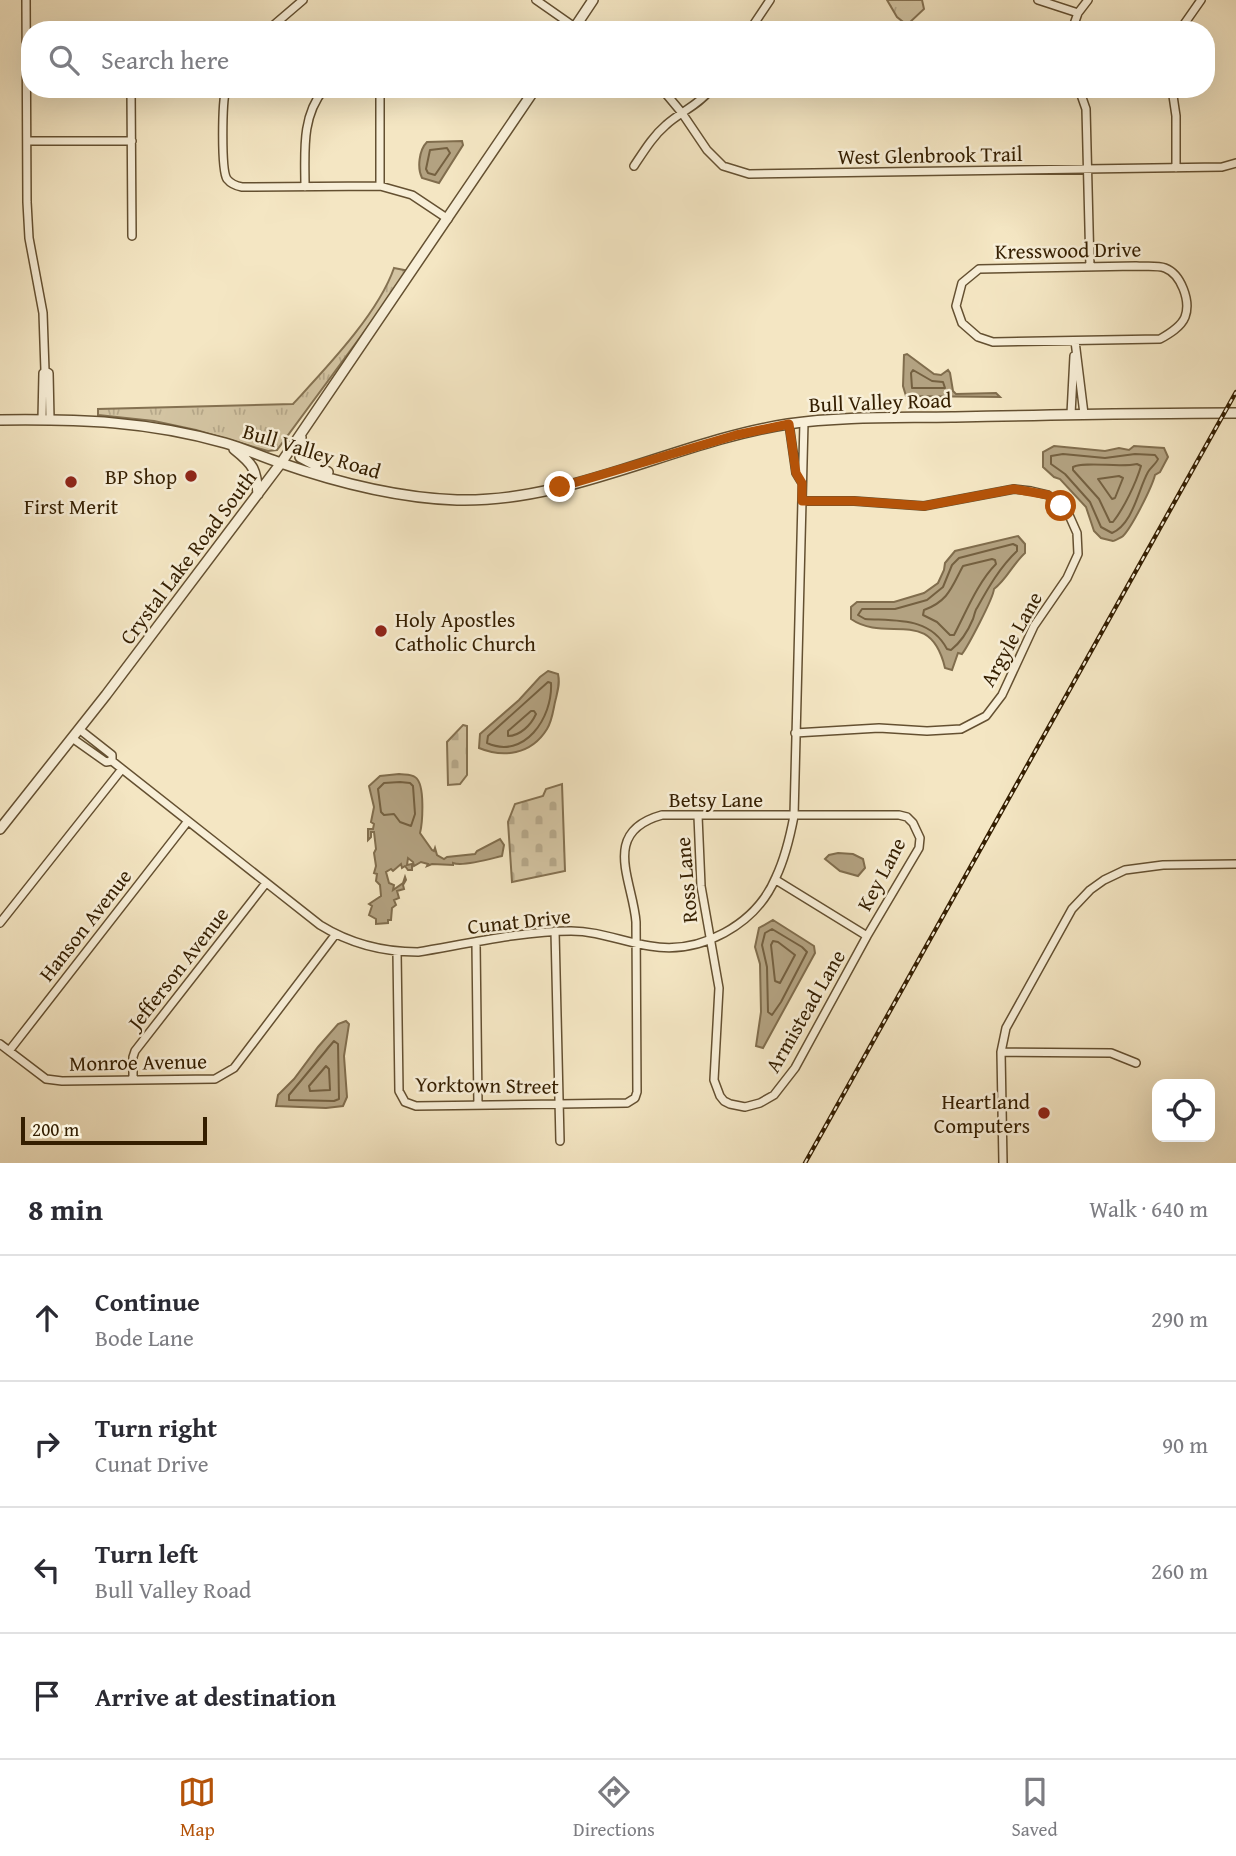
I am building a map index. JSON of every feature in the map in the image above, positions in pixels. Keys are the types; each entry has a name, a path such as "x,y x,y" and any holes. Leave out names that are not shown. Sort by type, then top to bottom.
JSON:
{"street":[{"path":"26,0 26,21"},
{"path":"278,21 303,0"},
{"path":"537,0 565,21"},
{"path":"581,21 593,0"},
{"path":"756,21 770,0"},
{"path":"1038,0 1078,13"},
{"path":"1075,21 1088,0"},
{"path":"1186,21 1200,0"},
{"path":"27,98 29,238 43,313 45,371 48,373 46,419"},
{"path":"131,98 132,236"},
{"path":"224,98 225,173 231,183 242,187 380,186 412,195 448,219"},
{"path":"305,187 305,143 309,114 319,98"},
{"path":"380,98 380,186"},
{"name":"Crystal Lake Road South","path":"0,829 281,463 529,98"},
{"name":"West Glenbrook Trail","path":"670,98 707,150 723,166 749,174 1222,167 1236,163"},
{"path":"634,166 658,133 704,98"},
{"path":"1082,98 1086,109 1090,267"},
{"path":"1173,98 1176,168"},
{"path":"27,141 132,141"},
{"name":"Kresswood Drive","path":"1090,267 1164,268 1178,279 1187,299 1185,317 1176,329 1160,339 993,342 978,337 962,323 956,306 962,283 979,270 1090,267"},
{"path":"1071,414 1075,341"},
{"path":"1075,341 1084,414"},
{"name":"Bull Valley Road","path":"0,420 115,421 174,431 228,444 352,484 456,500 506,498 560,487 736,435 804,422 869,418 1236,412"},
{"name":"Cunat Drive","path":"79,729 111,755 112,761 335,934 397,952 418,952 555,931 586,931 651,947 675,947 710,941 747,917 776,880 794,816 804,422"},
{"name":"Cunat Drive","path":"789,424 796,473 802,483"},
{"path":"301,434 300,457 352,484"},
{"path":"228,444 253,465 257,474 258,494"},
{"name":"Argyle Lane","path":"795,733 879,728 961,729 986,716 1002,695 1034,626 1067,578 1078,554 1077,533 1069,515 1048,495 1014,489 924,506 854,501 802,501"},
{"name":"Cunat Drive","path":"72,738 106,762 112,761"},
{"path":"0,923 122,769"},
{"name":"Key Lane","path":"794,816 899,815 907,817 913,823 920,838 919,848 867,936"},
{"name":"Betsy Lane","path":"635,1098 638,1085 635,905 623,866 624,850 630,837 641,824 662,816 794,816"},
{"name":"Ross Lane","path":"698,816 701,886 710,941"},
{"name":"Hanson Avenue","path":"9,1051 188,821"},
{"path":"1003,1163 1002,1052 1007,1023 1064,919 1090,890 1125,870 1144,866 1236,864"},
{"path":"776,880 867,936"},
{"name":"Jefferson Avenue","path":"133,1079 135,1051 266,883"},
{"path":"555,931 560,1141"},
{"name":"Monroe Avenue","path":"0,1044 46,1079 215,1079 234,1068 335,934"},
{"name":"Armistead Lane","path":"710,941 719,1001 714,1080 724,1101 745,1107 769,1099 786,1081 805,1052 867,936"},
{"path":"476,943 478,1105"},
{"name":"Yorktown Street","path":"397,952 400,1096 408,1104 622,1104 635,1098"},
{"path":"1002,1052 1111,1053 1136,1063"}],"green space":[{"path":"887,0 922,0 924,9 911,21 902,21"},
{"path":"394,268 409,271 277,450 268,451 154,421 98,415 98,409 293,404 364,322"},
{"path":"463,725 467,726 467,775 460,784 448,785 447,742"},
{"path":"562,784 565,871 512,882 508,822 515,804 543,796 546,789"}],"water":[{"path":"462,141 463,145 439,183 422,178 420,159 427,142"},
{"path":"907,354 934,374 941,375 948,370 956,394 996,393 1000,397 906,396 903,386 904,355"},
{"path":"1054,446 1105,451 1119,448 1129,450 1134,446 1164,448 1168,457 1160,472 1155,475 1131,524 1123,536 1113,541 1101,538 1094,531 1086,507 1060,479 1043,467 1043,452"},
{"path":"1018,536 1025,544 1025,553 994,589 980,622 962,654 958,653 952,670 945,668 938,649 929,637 918,631 865,626 851,619 851,607 857,602 894,602 924,593 938,583 945,563 955,551"},
{"path":"548,671 558,674 559,680 551,721 540,738 516,752 498,753 479,748 480,734"},
{"path":"380,776 413,776 418,781 422,805 420,833 432,850 435,848 437,855 444,859 475,854 500,839 504,845 502,856 471,863 427,866 428,864 421,862 414,866 408,858 407,865 412,864 412,870 405,866 402,868 401,864 393,871 391,869 386,872 389,883 394,885 393,890 403,883 405,877 406,880 404,889 397,891 399,898 394,900 396,905 392,908 391,920 388,920 388,923 376,924 376,919 369,915 372,906 369,904 381,896 380,885 376,881 377,874 374,873 374,832 371,832 368,840 368,829 373,829 374,824 371,822 374,807 369,786"},
{"path":"838,853 853,854 863,859 865,868 858,876 840,871 825,859"},
{"path":"773,920 814,946 815,953 763,1048 756,1046 761,1012 760,964 755,947 759,928"},
{"path":"346,1021 349,1024 344,1056 347,1097 343,1106 276,1106 278,1095 338,1024"}],"railway":[{"path":"805,1163 1236,392"}],"place":[{"name":"BP Shop","path":"191,476"},
{"name":"First Merit","path":"71,482"},
{"name":"Holy Apostles Catholic Church","path":"381,631"},
{"name":"Heartland Computers","path":"1044,1113"}],"route":[{"path":"560,487 736,435 789,424 796,473 802,483 802,501 854,501 924,506 1014,489 1048,495 1061,506"}]}
